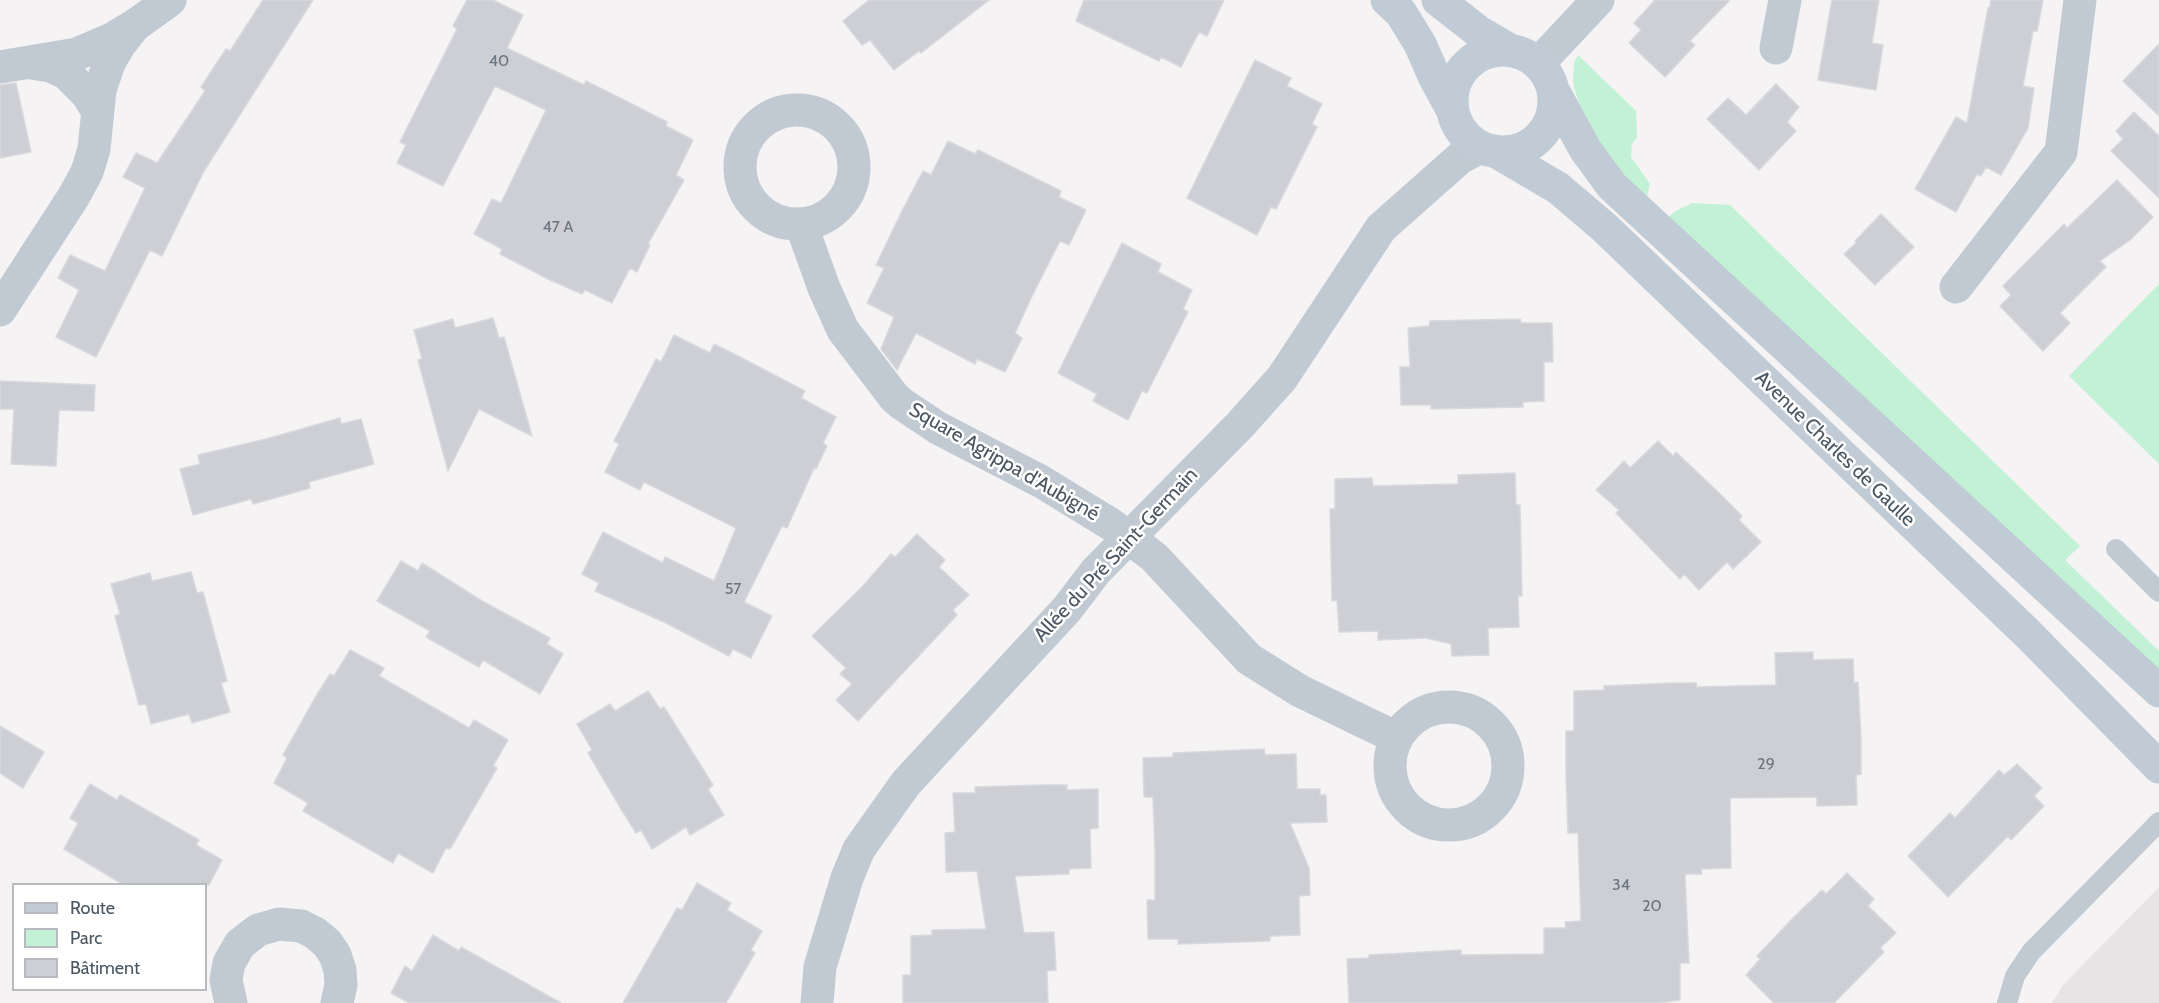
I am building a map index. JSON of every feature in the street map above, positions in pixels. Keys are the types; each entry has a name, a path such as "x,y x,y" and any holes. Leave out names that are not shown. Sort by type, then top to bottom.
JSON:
{"main road":[{"name":"Avenue Charles de Gaulle","path":"1387,0 1401,13 1420,44 1458,126 1468,138 1558,188 1605,228 2019,626 2159,767"},
{"path":"1438,0 1479,32 1534,68 1554,108 1550,123 1540,137 1527,147 1511,152 1487,149"},
{"path":"1453,111 1452,95 1457,79 1466,66 1479,56 1494,51 1534,68"},
{"name":"Avenue Charles de Gaulle","path":"1534,68 1585,149 1612,186 2159,691"}],"street":[{"path":"12,64 77,54 112,39 170,0"},
{"path":"1534,68 1598,0"},
{"path":"1776,48 1785,0"},
{"path":"1956,287 2061,152 2080,0"},
{"path":"0,310 74,196 87,172 94,149 100,90 109,63 134,26"},
{"path":"12,64 50,66 66,74 87,94 97,110"},
{"name":"Allée du Pré Saint-Germain","path":"817,1003 820,967 847,878 859,849 906,783 1067,609 1096,572 1240,425 1282,378 1381,228 1460,158 1487,149"},
{"name":"Square Agrippa d'Aubigné","path":"801,224 824,288 843,330 894,397 938,428 1042,482 1112,525 1154,557 1249,659 1300,691 1397,738"},
{"path":"231,1003 226,980 229,963 240,944 258,930 279,924 301,926 315,933 327,943 335,955 340,970 341,985 337,1003"}],"lane":[{"path":"2116,549 2159,592"},
{"path":"2007,1003 2015,976 2031,952 2159,822"}],"shaded area":[{"path":"2159,887 2159,1003 2052,1003 2063,985"}],"green space":[{"path":"1578,55 1636,111 1637,138 1632,144 1631,157 1650,184 1645,205 1583,118 1573,83 1574,63"},
{"path":"1692,203 1730,205 2080,546 2065,560 2159,651 2159,675 1664,222 1674,212"},
{"path":"2159,284 2159,464 2069,376"}],"building":[{"path":"263,0 313,0 204,171 162,256 150,250 96,357 56,337 79,290 58,278 70,255 105,271 145,188 123,177 136,153 157,163 205,91 201,87 226,49 230,51"},
{"path":"467,0 493,0 523,15 507,48 584,85 586,81 667,122 666,126 693,140 676,175 684,180 648,244 650,245 637,272 630,268 612,303 585,290 582,294 550,280 500,254 502,249 474,234 492,199 501,203 546,110 495,86 443,186 397,163 406,145 400,142 457,29 453,26"},
{"path":"869,0 989,0 921,53 919,51 894,70 870,40 862,45 843,21"},
{"path":"1084,0 1224,0 1207,36 1199,32 1181,67 1161,57 1159,61 1076,21"},
{"path":"1655,0 1730,0 1690,41 1695,45 1665,77 1629,43 1641,30 1634,23"},
{"path":"1832,0 1879,0 1872,43 1883,45 1876,90 1818,80"},
{"path":"1991,0 2043,0 2037,31 2033,31 2023,86 2034,88 2028,128 2001,175 1986,167 1981,176 1977,174 1956,212 1915,189 1956,117 1967,123"},
{"path":"2159,44 2159,116 2123,81"},
{"path":"1255,60 1291,78 1287,86 1322,104 1312,124 1317,127 1276,209 1271,207 1257,235 1187,198"},
{"path":"16,83 31,152 0,158 0,85"},
{"path":"1776,84 1799,107 1787,122 1796,131 1759,170 1707,119 1728,98 1746,115"},
{"path":"2134,112 2159,136 2159,198 2111,151 2123,139 2116,131"},
{"path":"948,141 975,154 978,150 1061,191 1059,197 1086,210 1069,245 1060,241 1034,292 1015,333 1022,338 1005,372 977,359 975,364 916,333 897,370 881,349 894,317 867,303 884,268 876,265 902,211 923,171 931,175"},
{"path":"2117,180 2153,217 2130,240 2100,261 2106,267 2060,313 2070,323 2043,351 2000,306 2011,295 2003,286 2064,224 2067,228"},
{"path":"1881,214 1914,247 1875,285 1844,254"},
{"path":"1122,243 1161,264 1158,272 1192,290 1183,309 1188,312 1147,393 1142,391 1128,420 1093,401 1097,394 1058,373"},
{"path":"493,318 499,338 504,337 532,436 479,409 448,471 418,360 422,359 414,330 453,319 455,328"},
{"path":"1520,319 1521,323 1552,323 1553,362 1544,362 1544,401 1523,402 1523,407 1431,409 1431,405 1401,405 1400,367 1410,367 1408,328 1429,326 1430,321"},
{"path":"674,335 710,353 714,344 740,357 805,391 801,398 836,417 823,443 827,446 816,469 814,468 787,528 782,526 744,602 772,616 751,658 733,649 729,656 666,623 595,591 599,583 582,574 603,532 663,563 665,557 714,581 736,528 644,482 640,490 605,472 619,444 614,441 656,359 661,362"},
{"path":"0,381 95,385 94,411 59,410 56,466 11,464 14,409 0,409"},
{"path":"340,418 341,424 361,419 374,464 309,482 310,488 282,496 253,504 251,499 193,515 180,469 200,464 198,455"},
{"path":"1658,441 1673,456 1676,452 1718,492 1742,516 1739,520 1761,542 1733,569 1727,562 1699,590 1684,574 1680,579 1616,513 1619,510 1596,490 1624,461 1630,468"},
{"path":"1515,473 1516,505 1520,505 1522,596 1518,596 1519,627 1488,628 1489,655 1452,656 1451,644 1426,638 1378,640 1378,631 1339,632 1337,600 1332,601 1330,509 1335,509 1335,479 1372,478 1373,486 1458,484 1458,475"},
{"path":"917,534 945,560 939,567 969,595 953,610 957,615 858,721 836,700 852,684 840,674 846,668 812,636 861,588 891,554 895,557"},
{"path":"401,561 418,571 422,563 482,601 550,638 547,644 563,654 540,694 483,660 479,667 426,637 430,631 377,601"},
{"path":"191,572 197,593 203,592 227,681 221,683 230,712 192,723 189,714 151,724 146,704 139,705 115,616 120,614 111,584 150,573 152,581"},
{"path":"350,650 384,668 379,676 469,728 474,720 508,740 493,766 497,768 450,849 446,848 433,873 398,853 393,863 303,811 308,803 274,783 287,758 283,755 316,696 330,674 334,676"},
{"path":"1813,652 1813,660 1853,659 1854,683 1858,682 1861,738 1861,774 1856,775 1857,805 1817,806 1817,797 1730,798 1731,868 1701,869 1702,874 1685,874 1689,963 1680,963 1680,1000 1659,1003 1349,1003 1347,959 1369,958 1369,955 1461,950 1461,955 1544,954 1544,928 1566,928 1565,922 1581,921 1578,833 1568,833 1566,773 1566,731 1574,731 1574,691 1604,690 1604,686 1671,683 1696,683 1697,687 1776,685 1775,653"},
{"path":"648,691 660,709 664,707 713,785 708,789 724,815 690,835 686,827 652,849 641,830 636,833 621,809 588,753 592,750 577,724 610,704 615,711"},
{"path":"0,726 44,752 23,788 0,773"},
{"path":"1264,749 1265,755 1296,754 1297,789 1320,789 1320,795 1326,795 1327,822 1290,823 1309,868 1310,895 1299,896 1300,935 1270,936 1270,941 1178,944 1178,939 1148,939 1147,900 1155,900 1155,851 1153,797 1144,797 1143,758 1173,757 1173,753"},
{"path":"2017,764 2042,788 2034,796 2044,806 2011,840 2008,836 1948,897 1908,856 1950,813 1955,818 1999,770 2004,775"},
{"path":"90,784 117,800 120,795 199,840 196,845 222,860 209,885 207,883 121,883 64,849 78,823 70,818"},
{"path":"1067,785 1067,790 1098,789 1098,828 1090,829 1091,868 1069,869 1069,874 1015,876 1024,933 1054,932 1056,970 1047,971 1048,1003 903,1003 903,975 911,975 911,936 932,935 932,930 986,929 977,871 946,872 945,833 955,832 953,793 975,793 975,787"},
{"path":"1847,873 1874,899 1868,906 1896,933 1880,948 1884,952 1834,1003 1774,1003 1746,975 1760,959 1757,956 1793,918 1822,890 1826,894"},
{"path":"697,883 731,903 727,910 762,931 751,950 755,953 726,1003 623,1003 677,908 682,910"},
{"path":"433,935 459,951 461,947 561,1003 409,1003 391,993 405,966 412,971"}]}
